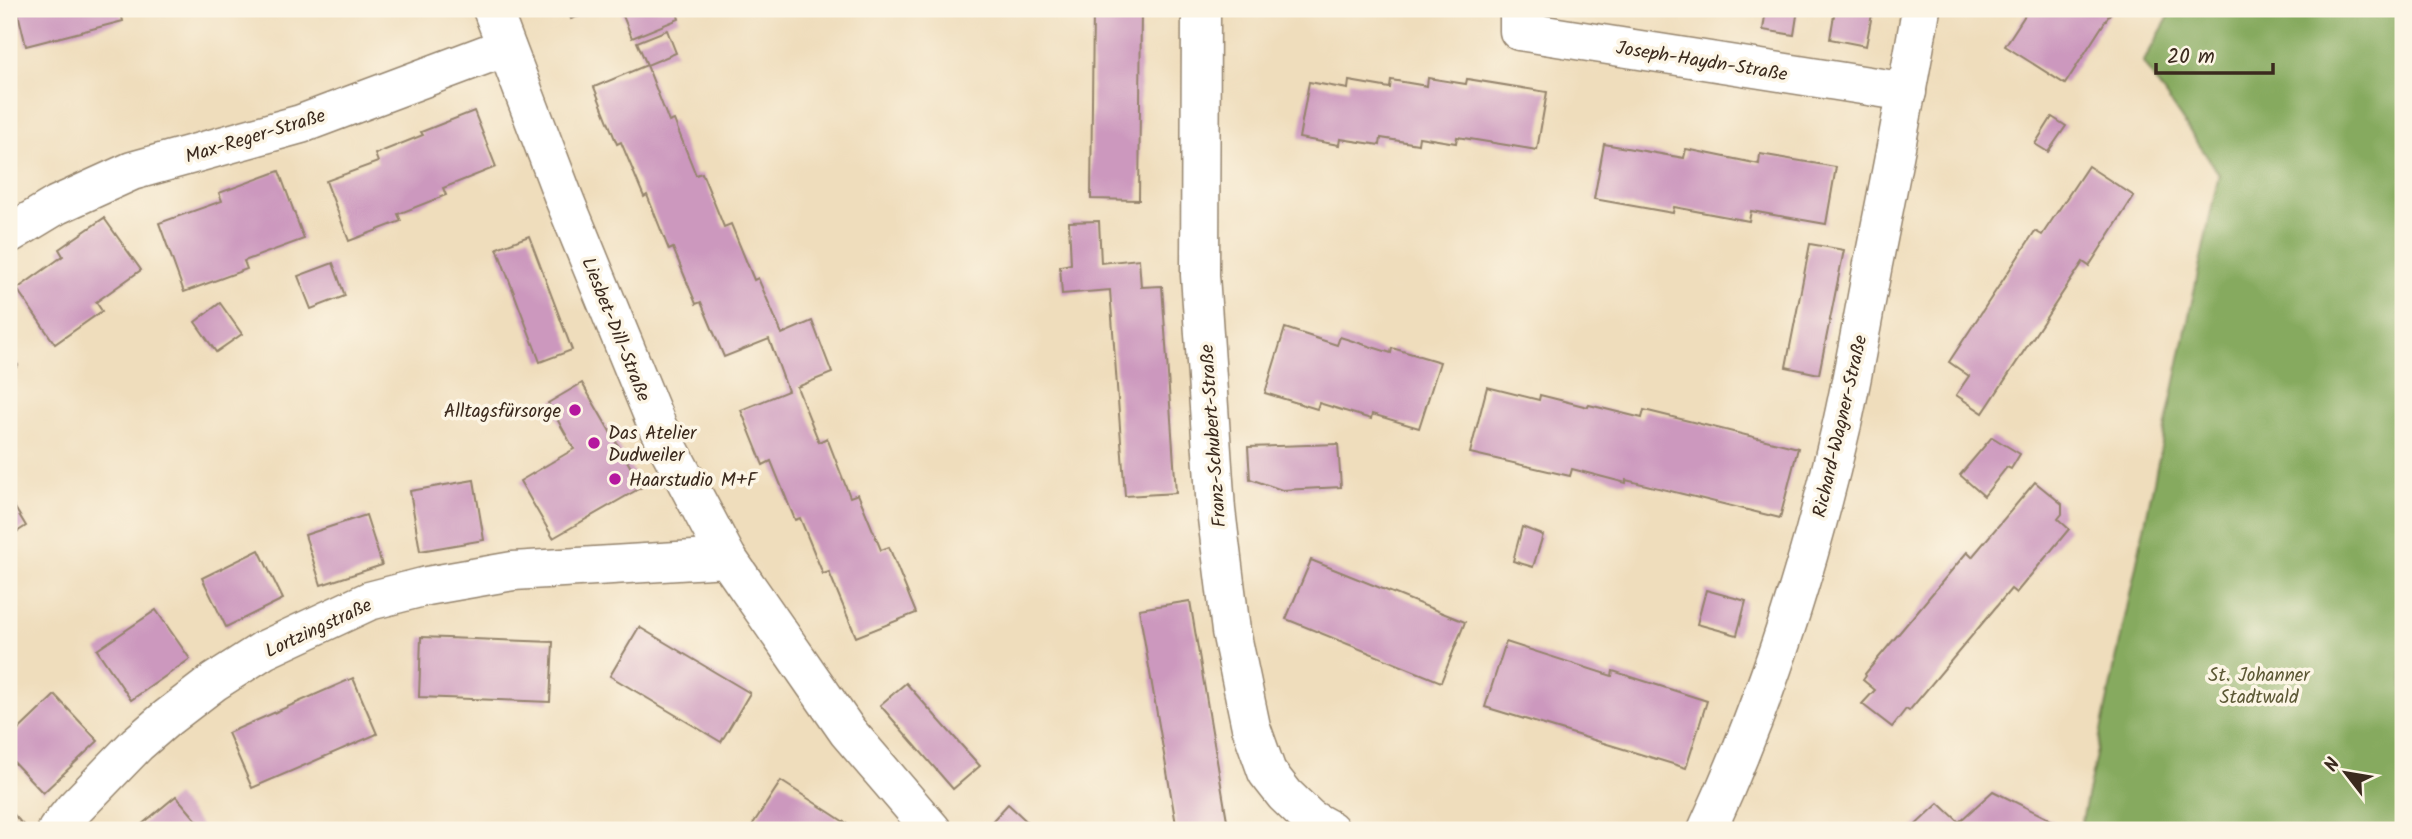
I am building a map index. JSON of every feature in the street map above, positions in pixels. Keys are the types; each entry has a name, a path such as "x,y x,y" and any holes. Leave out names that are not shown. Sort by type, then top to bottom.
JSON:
{"street":[{"name":"Liesbet-Dill-Straße","path":"492,9 580,237 658,428 727,558 848,732 932,830"},
{"name":"Franz-Schubert-Straße","path":"1201,9 1199,275 1216,510 1231,631 1251,727 1267,772 1284,795 1310,819 1330,830"},
{"name":"Joseph-Haydn-Straße","path":"1519,9 1519,31 1907,92"},
{"name":"Richard-Wagner-Straße","path":"1707,830 1768,685 1810,551 1844,415 1921,9"},
{"name":"Max-Reger-Straße","path":"9,234 57,205 132,171 300,124 506,47"},
{"name":"Lortzingstraße","path":"57,830 137,744 214,682 264,650 369,601 427,586 513,571 727,558"}],"green space":[{"name":"St. Johanner Stadtwald","path":"2173,9 2403,9 2403,830 2080,830 2219,174 2143,63"}],"building":[{"path":"17,9 120,9 123,21 26,46"},
{"path":"567,9 598,9 571,19"},
{"path":"676,9 679,19 632,38 621,11"},
{"path":"1093,9 1141,9 1139,200 1091,199"},
{"path":"1766,9 1798,9 1794,35 1763,30"},
{"path":"1835,9 1873,9 1866,46 1830,39"},
{"path":"2029,9 2113,9 2065,84 2005,46"},
{"path":"667,30 676,53 647,65 637,42"},
{"path":"647,65 669,122 674,120 696,175 702,173 724,227 731,224 754,280 758,278 782,334 812,321 832,373 797,387 819,442 827,438 850,497 858,494 881,550 889,547 916,613 856,637 829,572 823,574 800,518 795,520 771,461 763,465 741,410 788,391 769,339 724,357 701,302 696,304 673,248 669,250 647,195 644,197 621,142 617,144 594,87"},
{"path":"1428,78 1466,84 1467,79 1547,92 1537,150 1457,137 1456,143 1419,137 1418,144 1381,138 1380,145 1340,139 1339,145 1299,138 1309,82 1348,89 1349,81 1390,88 1391,80 1427,86"},
{"path":"474,111 496,167 443,188 446,195 398,214 401,221 349,241 326,181 378,162 375,154"},
{"path":"2052,117 2066,126 2048,152 2035,144"},
{"path":"1604,144 1684,158 1686,149 1759,164 1760,154 1836,167 1826,224 1751,211 1749,221 1674,207 1673,213 1594,199"},
{"path":"2088,166 2134,196 2089,266 2083,262 1983,413 1956,395 1969,376 1949,362 2035,231 2042,235"},
{"path":"279,171 304,239 244,261 247,269 184,292 159,223 222,201 219,193"},
{"path":"104,218 141,270 96,302 102,311 55,344 17,289 63,256 59,249"},
{"path":"1099,221 1101,263 1139,259 1141,287 1162,286 1176,493 1125,496 1110,290 1062,294 1060,266 1071,264 1069,222"},
{"path":"529,236 572,350 540,362 497,248"},
{"path":"1810,244 1844,250 1819,374 1786,367"},
{"path":"333,263 345,296 311,309 298,276"},
{"path":"220,303 242,334 216,352 195,322"},
{"path":"1285,328 1337,345 1340,337 1391,353 1392,348 1440,362 1419,428 1372,414 1371,419 1319,403 1317,409 1265,393"},
{"path":"9,356 18,365 9,376"},
{"path":"582,383 642,487 553,538 520,481 574,449 548,403"},
{"path":"1487,387 1539,400 1540,395 1642,418 1644,410 1798,448 1780,518 1626,480 1626,483 1572,469 1570,476 1470,453"},
{"path":"1992,437 2020,454 2011,469 2007,467 1984,496 1960,475"},
{"path":"1338,444 1341,487 1282,490 1250,479 1248,447"},
{"path":"474,480 484,540 420,551 410,491"},
{"path":"2035,482 2062,504 2062,514 2058,519 2069,529 2016,593 2011,589 1909,711 1906,709 1892,727 1862,704 1875,690 1863,680 1865,674 1967,552 1972,557"},
{"path":"9,498 26,526 9,537"},
{"path":"366,515 382,565 321,585 305,535"},
{"path":"1522,527 1543,535 1533,567 1513,561"},
{"path":"259,550 283,599 226,627 202,578"},
{"path":"1311,560 1465,622 1441,682 1286,619"},
{"path":"1706,590 1746,601 1737,635 1697,624"},
{"path":"1190,601 1228,826 1204,830 1177,830 1139,609"},
{"path":"156,610 190,659 131,700 97,650"},
{"path":"639,627 750,693 721,742 610,676"},
{"path":"421,637 553,642 550,702 419,697"},
{"path":"1506,642 1612,676 1613,671 1707,701 1686,768 1485,707"},
{"path":"353,678 377,734 252,788 228,733"},
{"path":"906,683 980,766 953,789 880,705"},
{"path":"55,695 98,741 43,793 9,757 9,739"},
{"path":"781,781 832,814 856,830 749,830"},
{"path":"1993,791 2071,830 1910,830 1939,803 1959,822"},
{"path":"176,796 205,830 135,830"},
{"path":"1008,804 1036,830 984,830"},
{"path":"9,809 23,825 17,830 9,830"}],"place":[{"name":"Alltagsfürsorge","path":"575,410"},
{"name":"Das Atelier Dudweiler","path":"594,443"},
{"name":"Haarstudio M+F","path":"615,479"}]}
